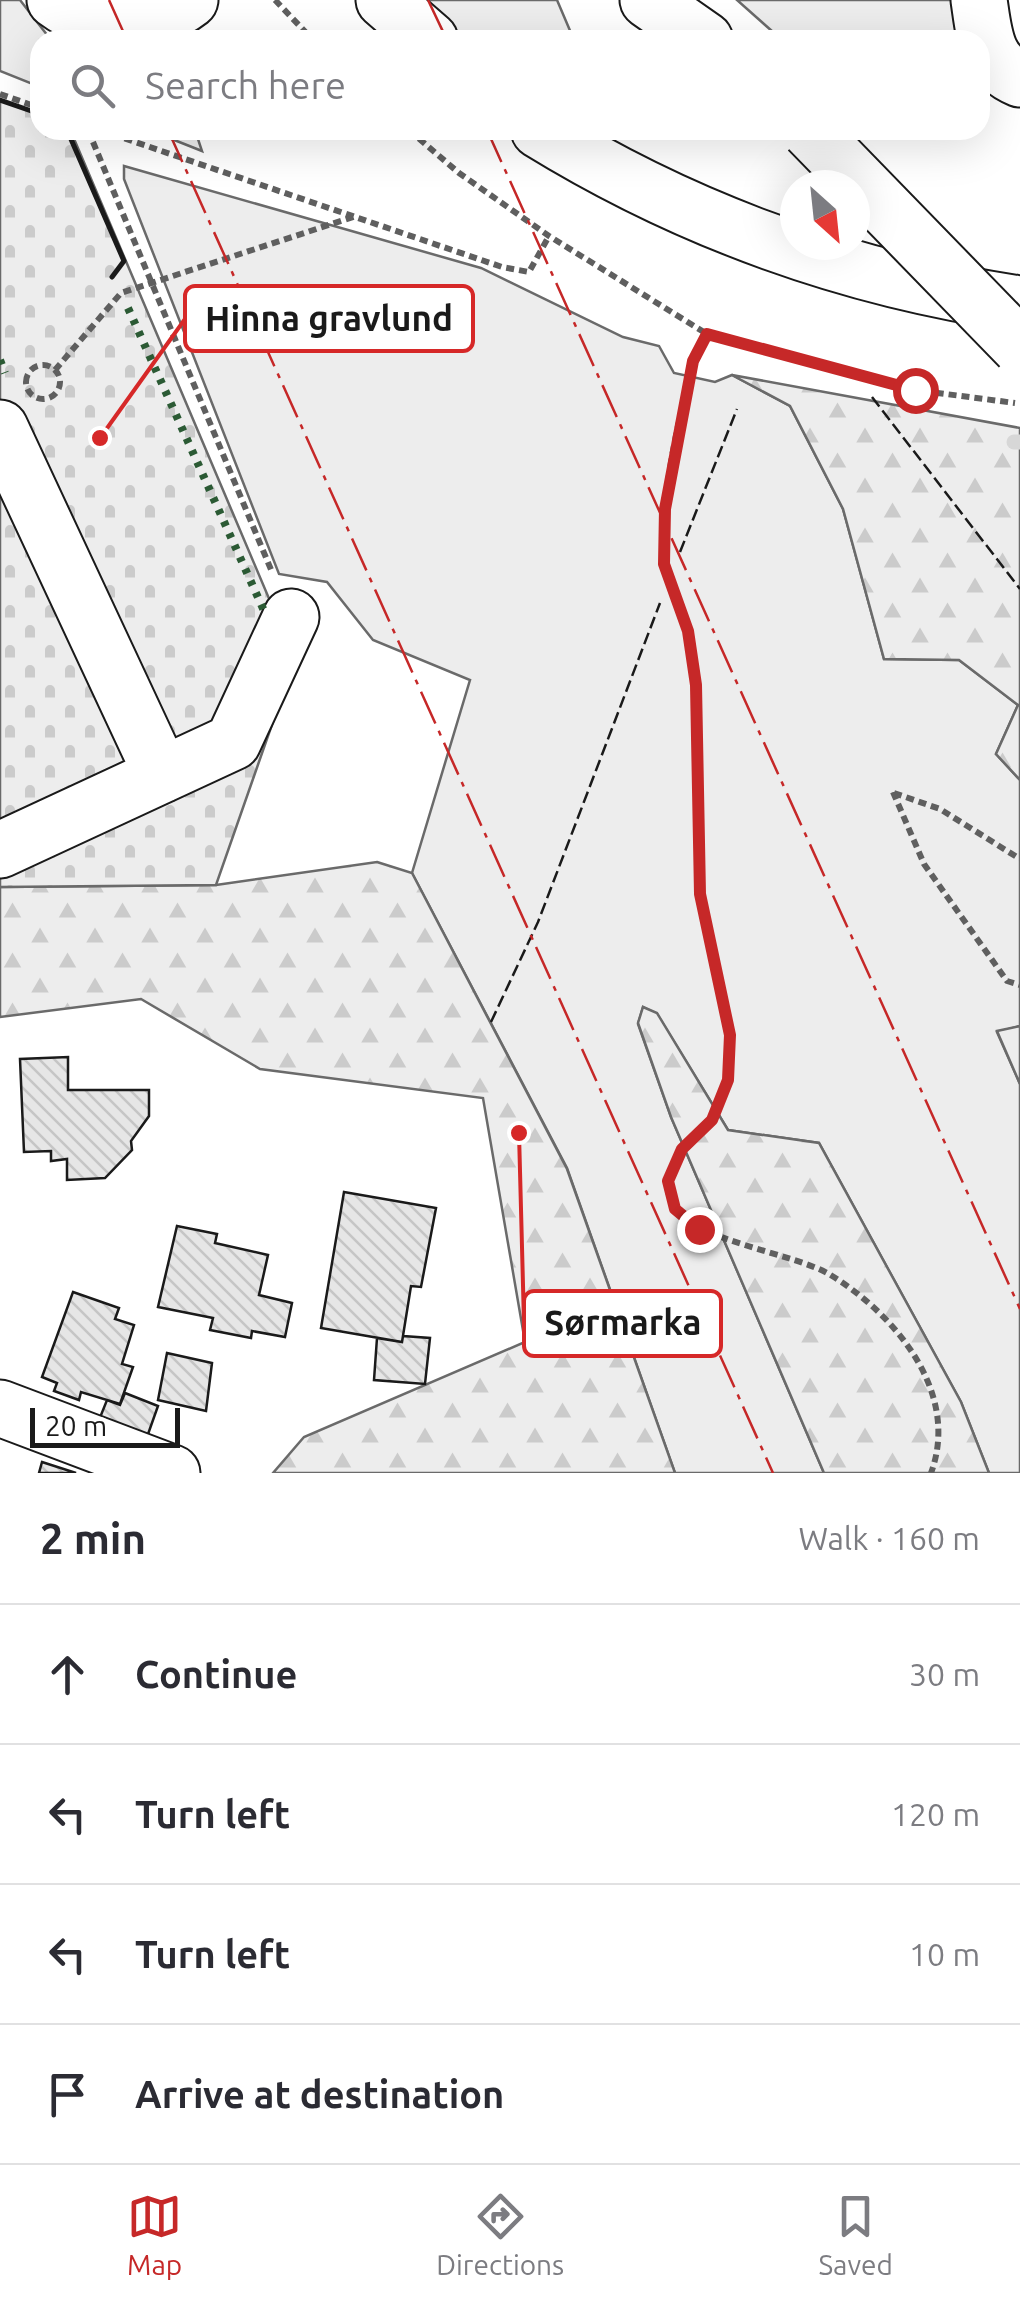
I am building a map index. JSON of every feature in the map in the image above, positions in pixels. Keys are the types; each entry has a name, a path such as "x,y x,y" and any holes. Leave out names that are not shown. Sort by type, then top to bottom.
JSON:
{"main road":[{"path":"56,0 101,21 136,24 190,0"},
{"path":"384,0 418,30"},
{"path":"648,0 691,30"},
{"path":"678,0 708,30"},
{"path":"979,0 983,30"},
{"path":"990,54 1008,74 1020,79"},
{"path":"555,140 612,175 756,236 863,273 1020,304"},
{"path":"818,140 1020,347"},
{"path":"0,428 162,775"},
{"path":"0,850 233,742 292,617"},
{"path":"0,1408 172,1473"}],"path":[{"path":"275,0 304,30"},
{"path":"0,94 30,104"},
{"path":"92,140 292,617"},
{"path":"130,140 502,267 530,272 549,236"},
{"path":"420,140 459,173 549,236 707,334 915,390 1020,403"},
{"path":"55,370 121,293 356,216"},
{"path":"707,334 693,361 665,509 664,564 688,631 696,685 700,894 730,1035 728,1080 712,1120 682,1149 668,1181 675,1209 699,1229 828,1274 889,1322 922,1363 937,1411 936,1460 931,1473"},
{"path":"44,365 55,370 61,379 56,395 40,400 30,394 26,383 33,368 44,365"},
{"path":"1020,859 940,809 893,792 924,864 1006,981 1020,985"}],"shaded area":[{"path":"0,0 20,0 43,30 30,30 30,83 0,71"},
{"path":"423,0 557,0 570,30 454,30"},
{"path":"737,0 953,0 963,30 771,30"},
{"path":"174,140 198,140 202,151"},
{"path":"124,166 481,268 623,337 659,346 674,373 715,382 732,375 790,406 843,509 884,659 959,660 1018,705 996,754 1020,780 1020,1026 997,1032 1020,1084 1020,1473 989,1473 961,1402 819,1143 728,1130 657,1014 643,1007 638,1024 671,1117 824,1473 675,1473 567,1168 412,873 470,680 373,640 327,582 279,574 124,179"}],"green space":[{"path":"0,100 30,110 30,140 75,141 276,615 283,693 216,885 0,887"},
{"path":"732,375 1020,428 1020,780 996,754 1018,705 959,660 884,659 843,509 790,406"},
{"path":"377,862 412,873 567,1169 675,1473 273,1473 304,1437 525,1342 483,1098 260,1069 141,999 0,1017 0,887 216,885"},
{"path":"643,1007 657,1013 728,1130 819,1143 961,1402 989,1473 824,1473 671,1117 638,1023"},
{"path":"1020,1026 1020,1084 997,1031"}],"building":[{"path":"68,1057 68,1090 149,1090 149,1116 131,1141 132,1150 105,1178 67,1180 67,1159 51,1161 51,1151 24,1152 20,1059"},
{"path":"344,1192 436,1208 421,1287 411,1286 402,1342 321,1328"},
{"path":"177,1226 217,1234 215,1243 268,1255 259,1295 292,1303 285,1337 252,1331 251,1338 210,1330 213,1318 158,1307"},
{"path":"73,1292 119,1308 115,1319 134,1325 122,1364 133,1367 120,1404 81,1392 79,1400 54,1391 57,1383 42,1377"},
{"path":"403,1336 430,1338 425,1384 374,1380 377,1338 402,1342"},
{"path":"167,1353 212,1363 206,1411 158,1400"},
{"path":"125,1393 158,1406 147,1437 97,1425 107,1400 120,1405"},
{"path":"42,1462 76,1473 39,1473"}],"waterway":[{"path":"1014,442 1020,442"}],"hedge":[{"path":"128,308 265,613"},
{"path":"0,360 5,373"}],"fence":[{"path":"872,397 1020,589"},
{"path":"680,552 737,409"},
{"path":"491,1022 538,922 660,603"}],"wall":[{"path":"0,100 30,110"},
{"path":"71,140 124,261 112,277"}],"power":[{"path":"109,0 122,30"},
{"path":"428,0 442,30"},
{"path":"173,140 773,1473"},
{"path":"492,140 1020,1309"}],"place":[{"name":"Hinna gravlund","path":"100,438"},
{"name":"Sørmarka","path":"519,1133"}],"route":[{"path":"699,1229 675,1209 668,1181 682,1149 712,1120 728,1080 730,1035 700,894 696,685 688,631 664,564 665,509 693,361 707,334 806,364 915,390"}]}
